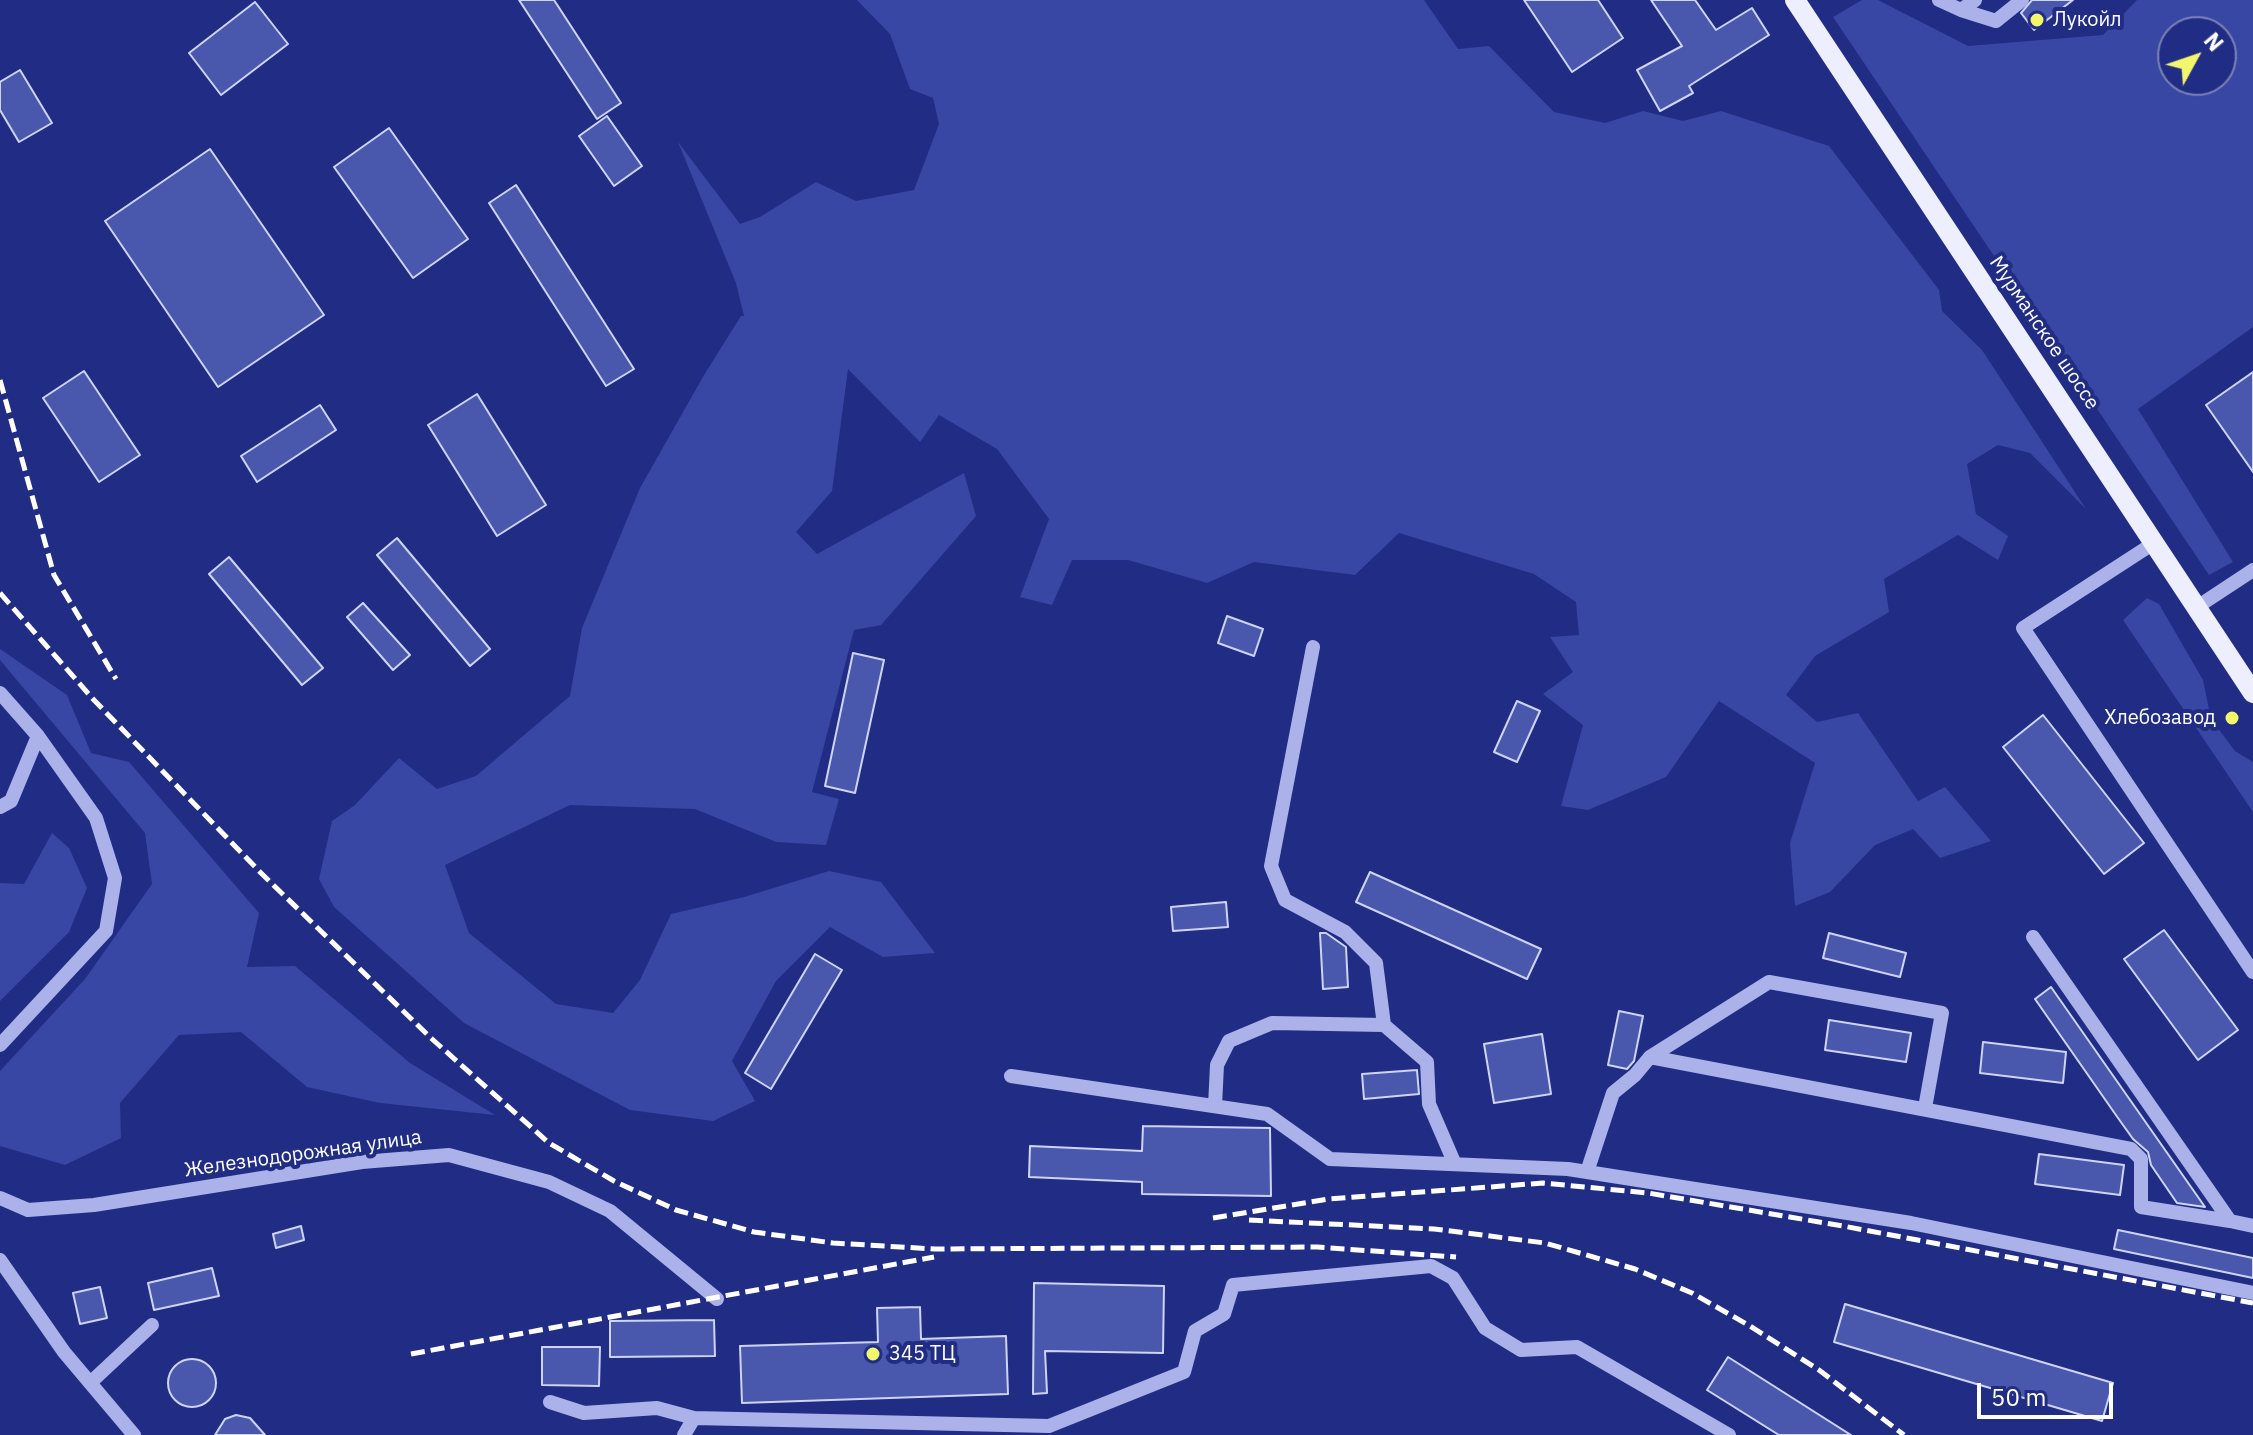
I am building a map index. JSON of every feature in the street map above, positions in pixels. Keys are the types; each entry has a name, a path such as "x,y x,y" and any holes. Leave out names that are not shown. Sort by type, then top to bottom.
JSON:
{"main road":[{"name":"Мурманское шоссе","path":"1795,0 2253,693"}],"street":[{"path":"1939,0 1996,21 2022,0"},
{"path":"1961,10 1975,0"},
{"path":"2154,543 2023,628 2253,972"},
{"path":"2197,607 2253,570"},
{"path":"1313,647 1271,866 1285,900 1345,932 1376,963 1384,1025"},
{"path":"0,693 38,736 96,818 115,878 106,931 0,1045"},
{"path":"0,807 11,801 38,736"},
{"path":"2033,937 2230,1221"},
{"path":"1587,1172 1613,1093 1635,1075 1650,1057 1769,982 1942,1013 1925,1108"},
{"path":"1215,1106 1217,1065 1229,1041 1272,1023 1384,1025 1427,1062 1429,1104 1454,1162"},
{"path":"1650,1057 2131,1149 2141,1159 2141,1207 2253,1226"},
{"path":"1011,1076 1267,1114 1330,1159 1454,1162 1587,1172 1911,1223 2253,1293"},
{"name":"Железнодорожная улица","path":"0,1198 28,1210 94,1205 362,1162 449,1155 549,1182 610,1211 717,1299"},
{"path":"0,1260 64,1352 134,1435"},
{"path":"550,1402 584,1413 657,1408 694,1418 1049,1426 1184,1372 1195,1331 1224,1314 1233,1285 1431,1266 1453,1278 1485,1328 1521,1350 1577,1347 1729,1435"},
{"path":"90,1383 152,1325"},
{"path":"684,1435 694,1418"}],"shaded area":[{"path":"857,0 1424,0 1458,49 1489,46 1554,112 1605,123 1643,111 1683,121 1721,111 1829,146 1939,290 1942,311 1982,350 2086,509 2030,453 1998,445 1967,464 1976,514 2008,536 1998,560 1958,535 1884,579 1889,612 1815,656 1786,695 1817,722 1858,713 1918,801 1945,787 1991,841 1940,858 1913,829 1875,845 1830,892 1795,906 1790,843 1815,763 1719,701 1666,777 1588,810 1561,806 1583,725 1543,694 1573,672 1550,637 1579,635 1576,602 1534,574 1399,533 1355,575 1254,562 1207,583 1128,560 1072,560 1052,605 1020,597 1049,519 997,449 939,415 920,442 848,369 832,491 796,532 817,554 964,473 976,516 881,625 854,630 812,792 839,799 826,845 776,842 695,809 570,805 445,865 469,933 556,1004 613,1013 640,980 671,914 744,897 829,871 881,882 935,953 883,957 830,927 776,981 732,1061 755,1101 713,1121 630,1110 464,1023 334,907 319,879 332,821 355,805 399,758 437,789 476,776 570,696 582,628 640,488 704,375 741,316 744,316 736,283 678,142 740,224 760,217 816,182 856,201 914,190 939,124 933,98 910,89 890,34"},
{"path":"1862,0 1878,0 1968,46 2103,35 2137,0 2253,0 2253,327 2138,409 2233,562 2209,575 1833,17"},
{"path":"2147,598 2159,604 2203,680 2211,719 2235,751 2253,762 2253,812 2123,620"},
{"path":"0,649 67,695 91,753 129,762 259,913 247,967 295,966 410,1063 495,1115 380,1103 307,1087 241,1032 179,1035 120,1103 121,1138 65,1165 0,1146 0,1071 85,979 152,884 145,833 0,660"},
{"path":"52,833 69,848 87,888 69,932 0,1001 0,883 24,884"}],"building":[{"path":"519,0 554,0 621,103 597,119"},
{"path":"1524,0 1598,0 1623,38 1572,72"},
{"path":"1651,0 1695,0 1716,30 1752,8 1769,35 1689,86 1693,93 1660,111 1637,70 1682,46"},
{"name":"Лукойл","path":"2032,0 2073,0 2034,30 2021,13"},
{"path":"255,2 288,44 221,95 189,53"},
{"path":"20,70 52,123 19,142 0,110 0,82"},
{"path":"607,116 642,166 614,186 579,136"},
{"path":"389,128 468,239 413,278 334,167"},
{"path":"210,149 324,315 218,387 105,221"},
{"path":"516,185 634,369 606,386 489,203"},
{"path":"84,371 140,455 99,482 43,398"},
{"path":"2253,372 2253,472 2206,405"},
{"path":"477,394 546,505 497,536 428,425"},
{"path":"320,405 336,430 257,482 241,456"},
{"path":"397,538 490,649 470,666 377,555"},
{"path":"229,557 323,668 302,685 209,574"},
{"path":"363,603 410,655 393,670 347,617"},
{"path":"1227,616 1263,629 1254,656 1218,643"},
{"path":"853,653 884,660 855,793 825,786"},
{"path":"1517,701 1540,711 1517,762 1494,752"},
{"path":"2043,715 2144,843 2104,874 2003,747"},
{"path":"1370,872 1541,949 1527,979 1356,902"},
{"path":"1226,902 1228,927 1173,931 1171,907"},
{"path":"2164,930 2238,1030 2198,1060 2124,959"},
{"path":"1320,933 1326,933 1346,947 1348,987 1323,989"},
{"path":"1829,933 1906,953 1900,977 1823,958"},
{"path":"815,954 842,970 771,1089 745,1073"},
{"path":"2051,987 2205,1207 2177,1203 2151,1165 2148,1152 2133,1139 2035,999"},
{"path":"1619,1011 1643,1016 1634,1061 1627,1069 1608,1065"},
{"path":"1829,1020 1911,1033 1906,1062 1825,1050"},
{"path":"1542,1034 1551,1094 1494,1103 1484,1044"},
{"path":"1983,1042 2066,1052 2063,1083 1980,1073"},
{"path":"1417,1070 1419,1094 1364,1099 1362,1074"},
{"path":"1143,1126 1270,1128 1271,1196 1142,1194 1142,1182 1029,1177 1030,1146 1142,1151"},
{"path":"2039,1154 2124,1165 2120,1195 2035,1184"},
{"path":"301,1226 304,1240 276,1248 273,1234"},
{"path":"2118,1230 2253,1258 2253,1278 2114,1249"},
{"path":"212,1268 219,1296 154,1310 148,1283"},
{"path":"1034,1283 1164,1286 1163,1353 1045,1351 1047,1393 1033,1394"},
{"path":"100,1287 107,1318 80,1324 73,1293"},
{"path":"1845,1304 2113,1383 2102,1421 1834,1342"},
{"name":"345 ТЦ","path":"920,1307 921,1339 1006,1336 1008,1394 742,1403 740,1346 878,1342 877,1308"},
{"path":"714,1320 715,1356 610,1357 610,1321"},
{"path":"542,1347 600,1347 599,1386 542,1385"},
{"path":"1728,1357 1851,1435 1779,1435 1707,1390"},
{"path":"192,1359 209,1366 216,1383 209,1400 192,1407 175,1400 168,1383 175,1366"},
{"path":"236,1415 250,1418 265,1435 215,1435 225,1419"}],"railway":[{"path":"0,380 54,575 116,679"},
{"path":"0,593 93,699 261,873 432,1039 549,1143 614,1181 676,1210 754,1232 833,1243 935,1249 1317,1247 1456,1257"},
{"path":"1213,1218 1329,1199 1543,1183 1648,1193 1843,1226 2253,1303"},
{"path":"1249,1220 1434,1229 1545,1243 1635,1269 1692,1293 1750,1326 1819,1370 1904,1435"},
{"path":"411,1354 934,1257"}],"place":[{"name":"Лукойл","path":"2037,20"},
{"name":"Хлебозавод","path":"2232,718"},
{"name":"345 ТЦ","path":"873,1354"}]}
